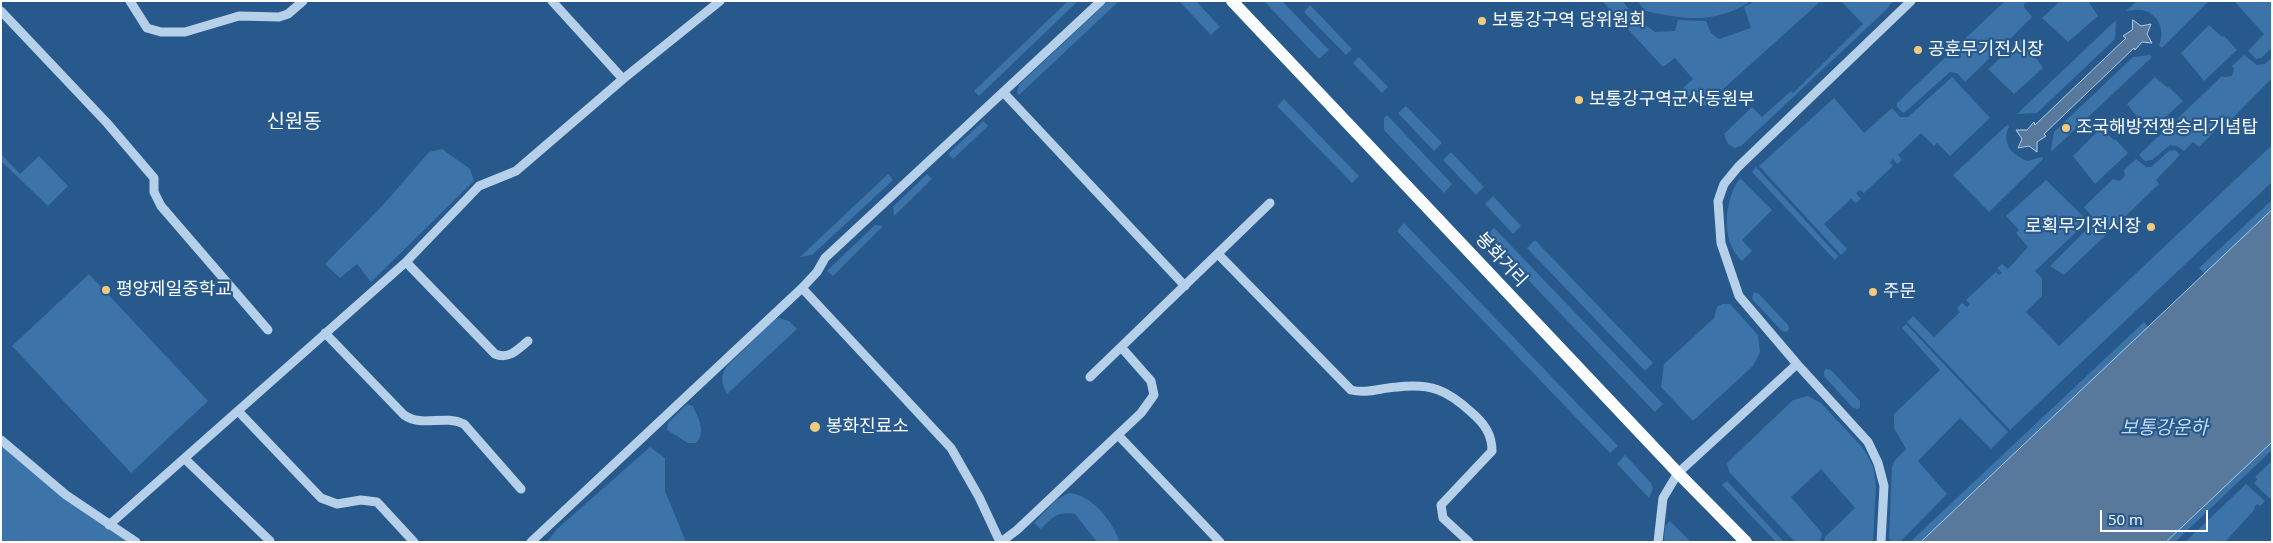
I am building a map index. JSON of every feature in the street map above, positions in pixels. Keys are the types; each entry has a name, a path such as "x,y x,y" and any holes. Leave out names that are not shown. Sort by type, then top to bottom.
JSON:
{"main road":[{"name":"봉화거리","path":"1232,1 1678,473 1746,542"}],"street":[{"path":"130,1 147,28 161,32 185,32 239,16 279,17 288,14 304,1"},
{"path":"552,1 623,79"},
{"path":"110,525 406,262 479,186 516,171 623,79 720,1"},
{"path":"531,542 802,288 818,272 825,258 1101,1"},
{"path":"1880,542 1884,486 1878,463 1868,442 1797,364 1739,296 1721,243 1718,201 1724,184 1738,167 1911,1"},
{"path":"1,11 108,123 154,178 154,192 161,206 268,330"},
{"path":"1003,92 1185,286"},
{"path":"1090,377 1270,202"},
{"path":"1218,254 1351,390 1363,393 1398,386 1430,387 1451,395 1480,420 1492,437 1492,451 1441,505 1443,518 1469,542"},
{"path":"406,262 495,354 502,357 509,356 528,341"},
{"path":"802,288 951,448 979,498 1000,542 1017,530 1118,435 1141,413 1154,395 1151,381 1121,347"},
{"path":"325,333 404,415 412,420 454,419 464,424 521,489"},
{"path":"1658,542 1663,498 1678,473 1797,364"},
{"path":"239,412 321,498 337,504 361,500 377,502 414,542"},
{"path":"1118,435 1220,542"},
{"path":"1,440 66,495 136,542"},
{"path":"185,459 270,541"}],"shaded area":[{"path":"1068,1 1078,1 979,96 974,91"},
{"path":"1108,1 1119,1 1019,95 1017,92 1019,85"},
{"path":"1179,1 1196,1 1220,27 1211,35"},
{"path":"1264,1 1282,1 1329,50 1319,59"},
{"path":"1602,1 1623,1 1633,16 1655,32 1675,31 1678,20 1706,21 1711,33 1719,39 1751,28 1744,7 1755,1 1821,1 1702,108 1682,89 1693,79 1675,58 1663,67"},
{"path":"1638,1 1752,1 1725,14 1712,17 1687,18 1645,11"},
{"path":"1841,1 1893,1 1887,9 1741,146 1735,148 1728,144 1724,134 1752,107 1762,117 1791,91 1793,93 1863,24"},
{"path":"2005,1 2025,1 2024,7 2032,17 2004,45 2000,43 1994,45 1991,52 1993,55 1965,82 1957,73 1950,72 1904,113 1902,112 1897,107 1897,103"},
{"path":"2060,1 2088,1 2098,16 2068,42 2042,18"},
{"path":"2137,1 2209,1 2162,48 2159,45 2162,34 2161,29 2156,19 2148,12 2142,10 2126,11"},
{"path":"2234,1 2272,1 2272,48 2261,58 2256,59 2248,51 2264,34"},
{"path":"1310,5 1352,49 1346,55 1304,12"},
{"path":"2116,20 2115,39 2037,113 2017,114"},
{"path":"2209,25 2222,37 2224,36 2237,50 2204,81 2181,53"},
{"path":"2021,39 2034,53 2043,68 2014,94 1988,69"},
{"path":"2150,55 2152,57 2051,150 2054,132 2133,57"},
{"path":"2244,55 2257,65 2265,64 2272,57 2272,78 2230,121 2226,118 2199,147 2193,142 2184,151 2177,146 2170,145 2152,160 2145,161 2139,155 2168,127 2174,129 2179,124 2178,118 2222,76 2232,76 2234,69 2232,66"},
{"path":"1359,57 1388,87 1382,93 1353,63"},
{"path":"1952,77 1990,118 1950,156 1937,143 1934,146 1921,133 1898,155 1902,160 1897,164 1893,159 1890,162 1893,166 1864,193 1860,190 1856,193 1861,199 1856,203 1851,199 1824,224 1847,249 1841,255 1759,166 1834,98 1864,133 1892,108 1900,117 1908,117"},
{"path":"2155,77 2169,87 2183,101 2149,132 2127,104"},
{"path":"1284,99 1359,176 1352,183 1277,106"},
{"path":"1406,106 1442,143 1434,151 1398,113"},
{"path":"1387,115 1452,184 1444,193 1384,130 1384,118"},
{"path":"983,121 988,126 953,159 948,154"},
{"path":"2007,125 2009,126 2006,138 2007,143 2017,156 2028,161 2042,157 2043,159 1989,212 1953,175"},
{"path":"2101,128 2128,153 2095,184 2073,156"},
{"path":"2272,145 2272,182 2010,430 1907,322 1913,316 1934,337 1960,312 1957,308 1962,303 1967,307 1970,304 1966,300 1996,272 1999,275 2002,273 1997,268 2002,264 2008,269 2028,247 2016,233 2019,230 2006,216 2046,180 2088,221 2035,271 2042,278 2042,296 2026,312 2059,346"},
{"path":"442,149 470,169 474,181 371,282 357,264 340,278 325,264 383,205 429,152"},
{"path":"2175,150 2180,155 2156,180 2159,184 2064,275 2050,266 2094,222 2084,207 2113,179 2120,181 2125,176 2124,170 2136,159 2146,167 2151,167 2169,151"},
{"path":"1451,152 1484,187 1476,195 1443,160"},
{"path":"1,154 20,174 39,156 68,186 48,206 1,161"},
{"path":"1756,167 1838,256 1835,260 1752,172"},
{"path":"888,174 893,180 812,255 800,257"},
{"path":"927,174 932,179 894,216 893,207"},
{"path":"1740,178 1772,210 1742,240 1752,251 1742,261 1735,253 1727,232 1730,197"},
{"path":"1493,196 1521,226 1513,234 1485,204"},
{"path":"2272,200 2272,210 2205,274 2199,268"},
{"path":"1404,223 1618,446 1610,453 1397,231"},
{"path":"875,225 883,226 833,276 827,271"},
{"path":"1494,228 1663,404 1655,412 1486,236"},
{"path":"1535,240 1653,363 1645,371 1527,248"},
{"path":"89,274 208,401 131,473 12,346"},
{"path":"1754,292 1759,294 1788,325 1787,332 1782,331 1753,300"},
{"path":"1722,304 1730,304 1758,335 1760,352 1753,366 1693,421 1661,387 1664,364 1714,318 1717,307"},
{"path":"779,318 789,321 797,329 727,394 722,380 726,367 774,320"},
{"path":"2144,322 2149,328 1921,542 1910,542"},
{"path":"1906,324 2008,432 1991,449 1960,418 1918,461 1947,494 1900,542 1892,542 1889,539 1892,467 1895,460 1906,449 1894,428 1894,414 1940,370 1902,328"},
{"path":"1826,369 1831,370 1860,401 1858,409 1853,408 1824,376"},
{"path":"1808,396 1821,403 1863,448 1873,466 1876,486 1873,542 1824,542 1825,537 1855,508 1821,469 1791,497 1822,533 1820,542 1795,542 1729,472 1727,463 1793,400"},
{"path":"687,404 693,406 701,429 701,434 696,443 688,443 667,430 668,423"},
{"path":"2272,442 2272,450 2175,542 2166,542"},
{"path":"1,445 130,542 1,542"},
{"path":"650,447 665,458 665,491 686,542 547,542 557,529"},
{"path":"1625,455 1651,483 1653,489 1649,498 1617,464"},
{"path":"2272,461 2272,497 2270,499 2254,483 2258,479 2255,477"},
{"path":"1727,481 1784,542 1776,542 1722,485"},
{"path":"2246,484 2265,501 2260,506 2257,504 2254,507 2255,509 2225,542 2185,542"},
{"path":"1068,493 1085,498 1093,503 1112,526 1120,542 1097,542 1075,514 1060,514 1041,529 1034,523 1056,500"},
{"path":"1670,521 1691,542 1664,542 1665,526"}],"water":[{"path":"2133,20 2141,26 2151,24 2147,34 2152,43 2142,42 2135,50 2134,48 2044,134 2046,136 2037,142 2037,152 2029,146 2018,148 2022,139 2016,130 2027,130 2034,122 2035,125 2126,38 2123,36 2132,30"},
{"name":"보통강운하","path":"2272,210 2272,442 2166,542 1921,542"}],"place":[{"name":"보통강구역 당위원회","path":"1482,21"},
{"name":"공훈무기전시장","path":"1918,50"},
{"name":"보통강구역군사동원부","path":"1579,100"},
{"name":"조국해방전쟁승리기념탑","path":"2066,128"},
{"name":"로획무기전시장","path":"2151,227"},
{"name":"평양제일중학교","path":"106,290"},
{"name":"주문","path":"1873,292"},
{"name":"봉화진료소","path":"815,427"}],"district":[{"name":"신원동","path":"294,122"}]}
